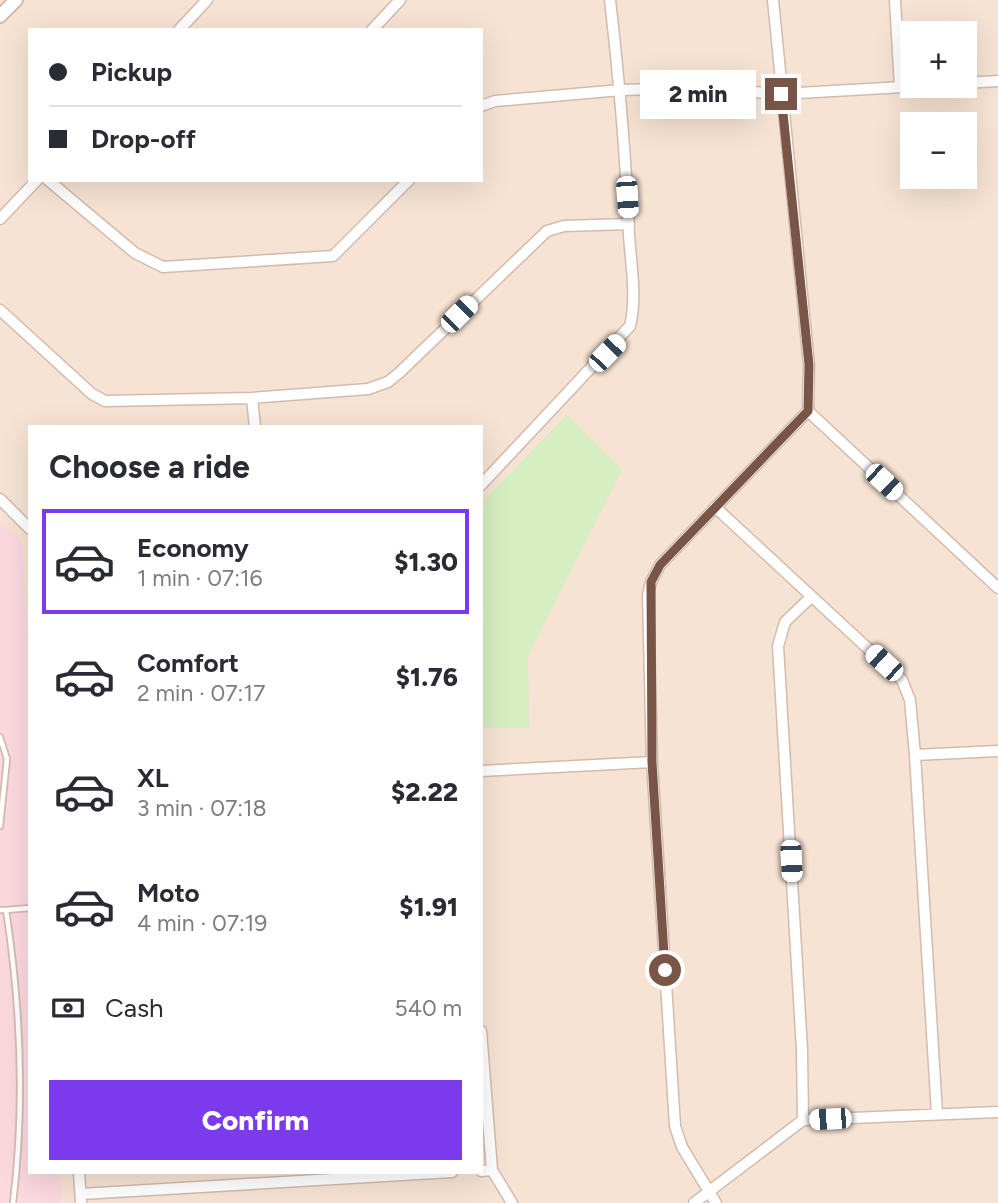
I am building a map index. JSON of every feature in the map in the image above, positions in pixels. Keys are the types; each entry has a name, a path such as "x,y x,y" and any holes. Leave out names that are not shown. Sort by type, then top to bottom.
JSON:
{"street":[{"path":"2,11 16,0"},
{"path":"181,28 206,0"},
{"path":"374,28 400,0"},
{"path":"483,483 625,334 633,309 621,90 610,0"},
{"path":"716,1203 682,1147 675,1126 652,762 651,582 660,565 808,411 809,365 773,0"},
{"path":"483,105 495,101 621,90 695,88 781,94 900,87 895,0"},
{"path":"977,82 998,81"},
{"path":"0,219 35,182"},
{"path":"50,182 135,253 163,267 333,256 407,182"},
{"path":"0,310 92,394 105,401 252,398 368,389 387,382 538,236 564,226 629,224"},
{"path":"252,398 255,425"},
{"path":"808,411 998,588"},
{"path":"0,499 28,527"},
{"path":"715,507 810,598 902,680 910,700 937,1114"},
{"path":"803,1120 803,1050 778,646 785,622 810,598"},
{"path":"915,755 998,751"},
{"path":"483,771 652,762"},
{"path":"483,1080 487,1170 512,1203"},
{"path":"694,1203 803,1120 998,1112"},
{"path":"79,1174 81,1199 425,1174"}],"lane":[{"path":"0,737 7,766 0,826"},
{"path":"13,1203 22,1102 19,1016 3,910 28,908"}],"shaded area":[{"path":"0,0 998,0 998,1203 0,1203"},
{"path":"0,522 22,542 28,641 28,1174 60,1174 62,1203 0,1203"}],"green space":[{"path":"567,415 622,470 528,656 529,728 483,728 483,501"}],"route":[{"path":"665,970 652,762 648,596 651,582 660,565 808,411 809,365 781,94"}]}
